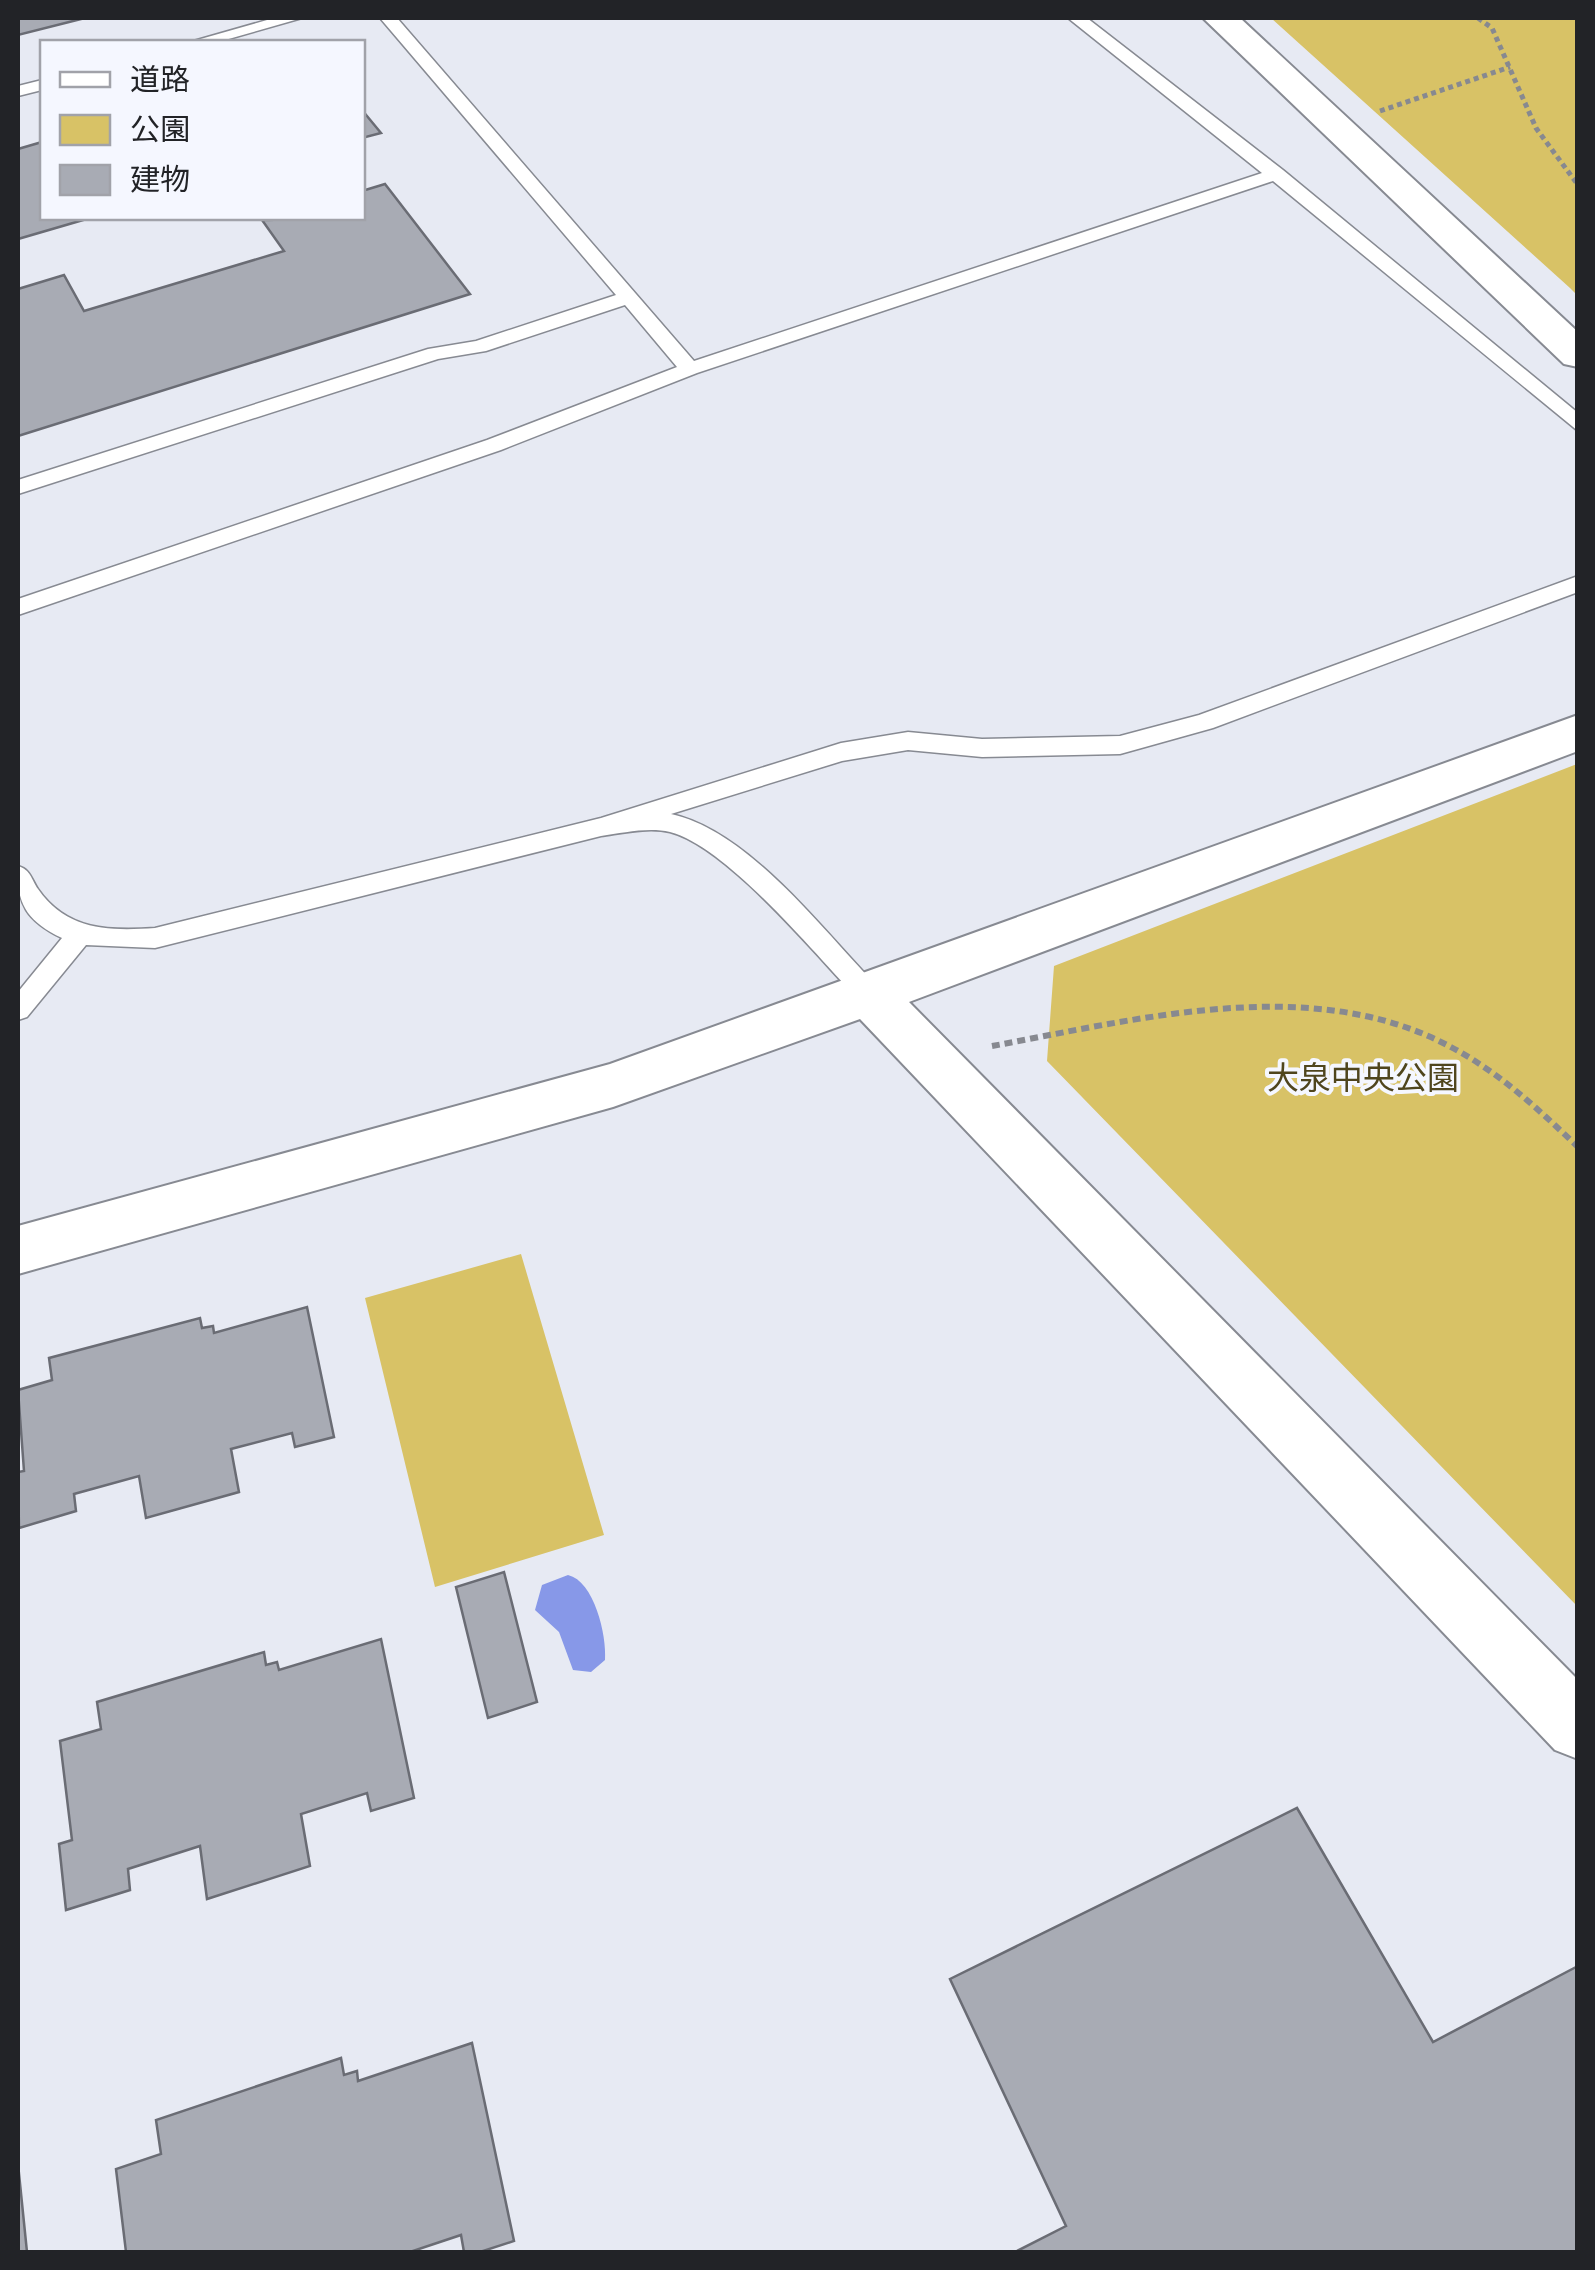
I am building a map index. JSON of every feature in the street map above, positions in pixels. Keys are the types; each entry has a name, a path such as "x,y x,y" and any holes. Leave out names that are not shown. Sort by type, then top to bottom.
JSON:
{"street":[{"path":"1220,18 1578,355"},
{"path":"18,1250 613,1084 1578,732"},
{"path":"868,994 1578,1727"}],"lane":[{"path":"208,40 292,18"},
{"path":"388,18 690,370"},
{"path":"1077,18 1276,174 1578,424"},
{"path":"18,607 494,445 690,370 1276,174"},
{"path":"18,487 436,353 479,347 627,298"},
{"path":"18,876 40,912 79,935 124,940 187,932 601,827 840,752 908,741 982,748 1120,745 1205,722 1578,583"},
{"path":"601,827 644,820 682,825 712,843 868,994"},
{"path":"18,1010 79,935"}],"path":[{"path":"1478,18 1492,28 1536,128 1578,185"},
{"path":"1336,126 1510,67"},
{"path":"929,1057 1180,1013 1263,1004 1327,1010 1394,1023 1490,1068 1531,1096 1578,1147"}],"green space":[{"path":"1271,18 1577,18 1577,295 1570,288"},
{"name":"大泉中央公園","path":"1577,764 1577,1606 1047,1061 1054,966"},
{"path":"521,1254 604,1535 435,1587 365,1298"}],"water":[{"path":"568,1575 585,1587 601,1624 605,1660 591,1672 573,1670 559,1632 535,1610 542,1585"}],"building":[{"path":"18,18 85,18 18,35"},
{"path":"365,114 381,133 365,137"},
{"path":"40,143 40,220 83,220 18,239 18,149"},
{"path":"385,184 470,294 18,436 18,289 64,275 84,311 284,251 262,220 365,220 365,190"},
{"path":"307,1307 334,1437 295,1447 292,1433 231,1449 239,1492 146,1518 139,1476 74,1494 76,1511 19,1528 18,1472 24,1471 18,1390 52,1380 49,1358 200,1318 202,1328 213,1326 214,1333"},
{"path":"504,1572 537,1702 488,1718 456,1587"},
{"path":"381,1639 414,1798 371,1811 367,1793 301,1814 310,1866 207,1899 200,1846 128,1869 130,1890 66,1910 59,1844 72,1840 60,1741 101,1729 97,1702 264,1652 266,1665 277,1662 279,1670"},
{"path":"1297,1808 1433,2042 1578,1966 1578,2252 1015,2252 1066,2226 950,1979"},
{"path":"472,2043 514,2241 480,2252 464,2252 461,2235 410,2252 126,2252 116,2169 161,2154 156,2120 341,2058 344,2075 357,2071 358,2081"},
{"path":"18,2164 27,2252 18,2252"}]}
